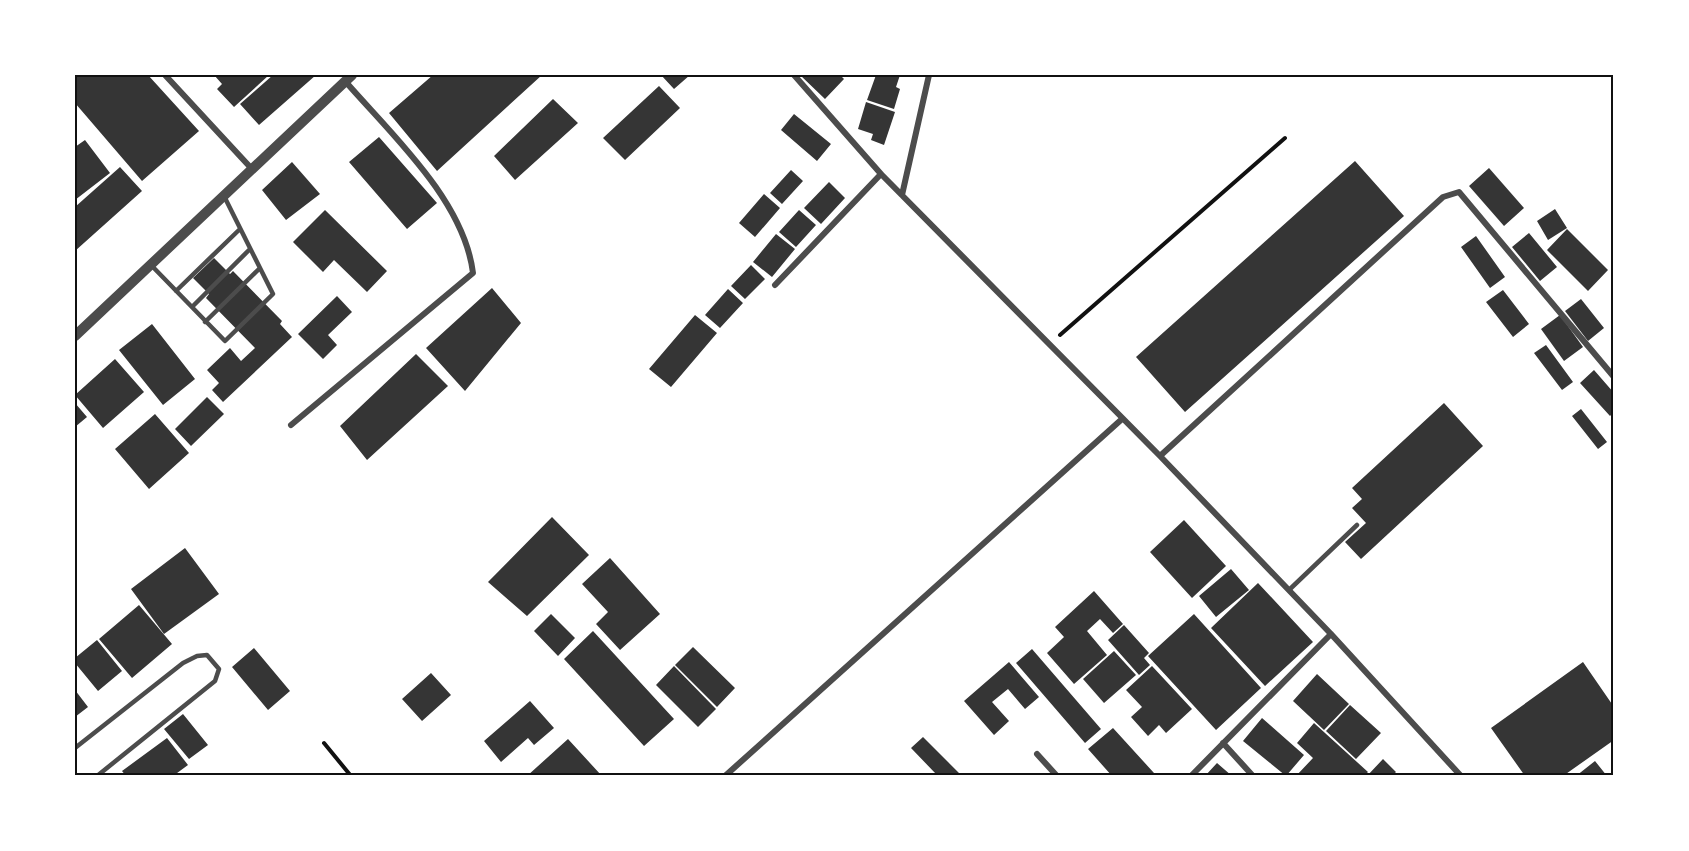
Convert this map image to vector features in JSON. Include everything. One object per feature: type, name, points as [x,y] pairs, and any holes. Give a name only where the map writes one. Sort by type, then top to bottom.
[{"type":"street","points":[[165,75],[250,168]]},
{"type":"street","points":[[794,75],[881,174],[1160,456],[1331,634],[1461,776]]},
{"type":"street","points":[[902,195],[929,75]]},
{"type":"street","points":[[75,336],[250,168],[349,78],[443,194],[459,230],[473,273],[291,425]]},
{"type":"street","points":[[775,285],[881,174]]},
{"type":"street","points":[[1160,456],[1443,197],[1452,192],[1459,192],[1614,377]]},
{"type":"street","points":[[725,776],[1122,419]]},
{"type":"street","points":[[1191,776],[1331,634]]},
{"type":"street","points":[[1223,743],[1252,776]]},
{"type":"street","points":[[1036,754],[1056,776]]},
{"type":"lane","points":[[150,264],[225,341],[273,294],[223,194]]},
{"type":"lane","points":[[176,291],[240,229]]},
{"type":"lane","points":[[192,307],[250,249]]},
{"type":"lane","points":[[206,322],[260,268]]},
{"type":"lane","points":[[1289,590],[1357,525]]},
{"type":"lane","points":[[75,748],[183,663],[197,656],[207,656],[214,662],[219,669],[215,681],[97,776]]},
{"type":"path","points":[[1050,344],[1285,138]]},
{"type":"path","points":[[324,743],[351,776]]},
{"type":"building","points":[[75,75],[148,75],[199,131],[142,181],[75,103]]},
{"type":"building","points":[[214,75],[269,75],[234,107],[217,89],[222,84]]},
{"type":"building","points":[[273,75],[316,75],[259,125],[240,104]]},
{"type":"building","points":[[433,75],[542,75],[437,171],[389,113]]},
{"type":"building","points":[[661,75],[690,75],[674,89]]},
{"type":"building","points":[[800,75],[840,75],[844,79],[825,99]]},
{"type":"building","points":[[876,75],[900,75],[896,87],[900,89],[894,109],[867,100]]},
{"type":"building","points":[[659,86],[680,108],[625,160],[603,138]]},
{"type":"building","points":[[553,99],[578,123],[515,180],[494,156]]},
{"type":"building","points":[[866,102],[895,112],[884,145],[871,140],[873,134],[858,129]]},
{"type":"building","points":[[794,114],[831,144],[817,161],[781,130]]},
{"type":"building","points":[[379,137],[437,203],[407,229],[349,162]]},
{"type":"building","points":[[85,140],[110,173],[75,200],[75,147]]},
{"type":"building","points":[[1355,161],[1404,216],[1185,412],[1136,357]]},
{"type":"building","points":[[292,162],[320,194],[286,220],[262,190]]},
{"type":"building","points":[[120,167],[142,191],[75,251],[75,207]]},
{"type":"building","points":[[1489,168],[1524,208],[1504,226],[1469,186]]},
{"type":"building","points":[[791,170],[803,181],[782,204],[770,193]]},
{"type":"building","points":[[829,182],[845,198],[821,224],[804,208]]},
{"type":"building","points":[[764,194],[780,208],[755,237],[739,223]]},
{"type":"building","points":[[1555,209],[1567,228],[1548,240],[1537,221]]},
{"type":"building","points":[[325,210],[387,271],[367,292],[334,260],[323,272],[293,242]]},
{"type":"building","points":[[799,210],[816,225],[796,247],[779,232]]},
{"type":"building","points":[[1567,229],[1608,270],[1588,291],[1547,250]]},
{"type":"building","points":[[1529,233],[1557,267],[1540,281],[1512,247]]},
{"type":"building","points":[[776,234],[795,249],[772,277],[753,262]]},
{"type":"building","points":[[1476,236],[1505,277],[1490,288],[1461,247]]},
{"type":"building","points":[[214,258],[230,274],[233,271],[282,321],[280,324],[292,337],[223,402],[212,390],[219,383],[207,370],[230,348],[241,361],[255,348],[206,298],[209,294],[193,278]]},
{"type":"building","points":[[751,265],[765,279],[745,299],[731,286]]},
{"type":"building","points":[[492,288],[521,323],[465,391],[426,348]]},
{"type":"building","points":[[728,289],[743,303],[720,328],[705,315]]},
{"type":"building","points":[[1503,290],[1529,324],[1513,337],[1486,302]]},
{"type":"building","points":[[337,296],[352,312],[328,335],[337,345],[323,359],[298,334]]},
{"type":"building","points":[[1581,299],[1604,328],[1588,341],[1565,311]]},
{"type":"building","points":[[695,315],[717,333],[671,387],[649,369]]},
{"type":"building","points":[[1560,315],[1583,347],[1564,361],[1541,329]]},
{"type":"building","points":[[152,324],[195,379],[163,405],[119,350]]},
{"type":"building","points":[[1546,345],[1573,382],[1562,390],[1534,353]]},
{"type":"building","points":[[416,354],[448,386],[367,460],[340,426]]},
{"type":"building","points":[[115,359],[144,392],[103,428],[75,395]]},
{"type":"building","points":[[1594,370],[1614,393],[1614,412],[1610,416],[1580,383]]},
{"type":"building","points":[[207,397],[224,414],[191,446],[175,429]]},
{"type":"building","points":[[75,403],[87,417],[75,427]]},
{"type":"building","points":[[1444,403],[1483,446],[1361,559],[1345,542],[1366,523],[1352,508],[1362,499],[1352,488]]},
{"type":"building","points":[[1581,409],[1607,442],[1598,449],[1572,416]]},
{"type":"building","points":[[155,414],[189,453],[149,489],[115,449]]},
{"type":"building","points":[[552,517],[589,555],[527,616],[488,582]]},
{"type":"building","points":[[1184,520],[1226,566],[1192,598],[1150,552]]},
{"type":"building","points":[[185,548],[219,594],[164,634],[131,589]]},
{"type":"building","points":[[610,558],[660,614],[620,650],[596,624],[608,612],[582,584]]},
{"type":"building","points":[[1231,569],[1249,590],[1216,617],[1199,596]]},
{"type":"building","points":[[1258,583],[1313,642],[1265,686],[1211,628]]},
{"type":"building","points":[[1094,591],[1123,624],[1113,633],[1100,619],[1087,631],[1107,655],[1074,684],[1047,653],[1064,637],[1055,627]]},
{"type":"building","points":[[139,605],[172,644],[132,678],[99,639]]},
{"type":"building","points":[[551,614],[575,638],[558,656],[534,631]]},
{"type":"building","points":[[1194,614],[1261,688],[1216,730],[1148,656]]},
{"type":"building","points":[[1124,625],[1149,653],[1144,658],[1150,665],[1139,675],[1108,640]]},
{"type":"building","points":[[593,631],[674,719],[644,746],[564,659]]},
{"type":"building","points":[[97,640],[122,671],[98,691],[75,663],[75,658]]},
{"type":"building","points":[[693,647],[735,688],[717,707],[675,665]]},
{"type":"building","points":[[254,648],[290,691],[268,710],[232,667]]},
{"type":"building","points":[[1032,649],[1101,729],[1085,743],[1016,663]]},
{"type":"building","points":[[1114,651],[1136,675],[1104,703],[1083,679]]},
{"type":"building","points":[[1009,662],[1039,697],[1025,709],[1008,689],[992,702],[1009,721],[994,735],[964,701]]},
{"type":"building","points":[[1583,662],[1614,707],[1614,740],[1563,776],[1525,776],[1491,728]]},
{"type":"building","points":[[674,666],[716,709],[698,727],[656,685]]},
{"type":"building","points":[[1152,666],[1192,709],[1166,733],[1159,725],[1148,736],[1131,717],[1142,707],[1126,690]]},
{"type":"building","points":[[431,673],[451,695],[422,721],[402,699]]},
{"type":"building","points":[[1317,674],[1349,704],[1324,730],[1293,701]]},
{"type":"building","points":[[75,690],[88,707],[75,717]]},
{"type":"building","points":[[530,701],[554,728],[534,745],[528,738],[501,762],[484,741]]},
{"type":"building","points":[[1350,705],[1381,733],[1356,759],[1326,731]]},
{"type":"building","points":[[183,714],[208,745],[189,759],[164,729]]},
{"type":"building","points":[[1262,718],[1304,755],[1286,776],[1243,741]]},
{"type":"building","points":[[1314,723],[1368,772],[1364,776],[1296,776],[1313,758],[1297,743]]},
{"type":"building","points":[[1113,728],[1154,773],[1151,776],[1112,776],[1088,749]]},
{"type":"building","points":[[923,737],[962,776],[938,776],[936,774],[911,748]]},
{"type":"building","points":[[167,738],[188,765],[173,776],[126,776],[122,771]]},
{"type":"building","points":[[568,739],[601,775],[527,776]]},
{"type":"building","points":[[1383,759],[1396,772],[1392,776],[1367,776]]},
{"type":"building","points":[[1595,761],[1607,776],[1576,776]]},
{"type":"building","points":[[1217,763],[1232,776],[1205,776]]}]
